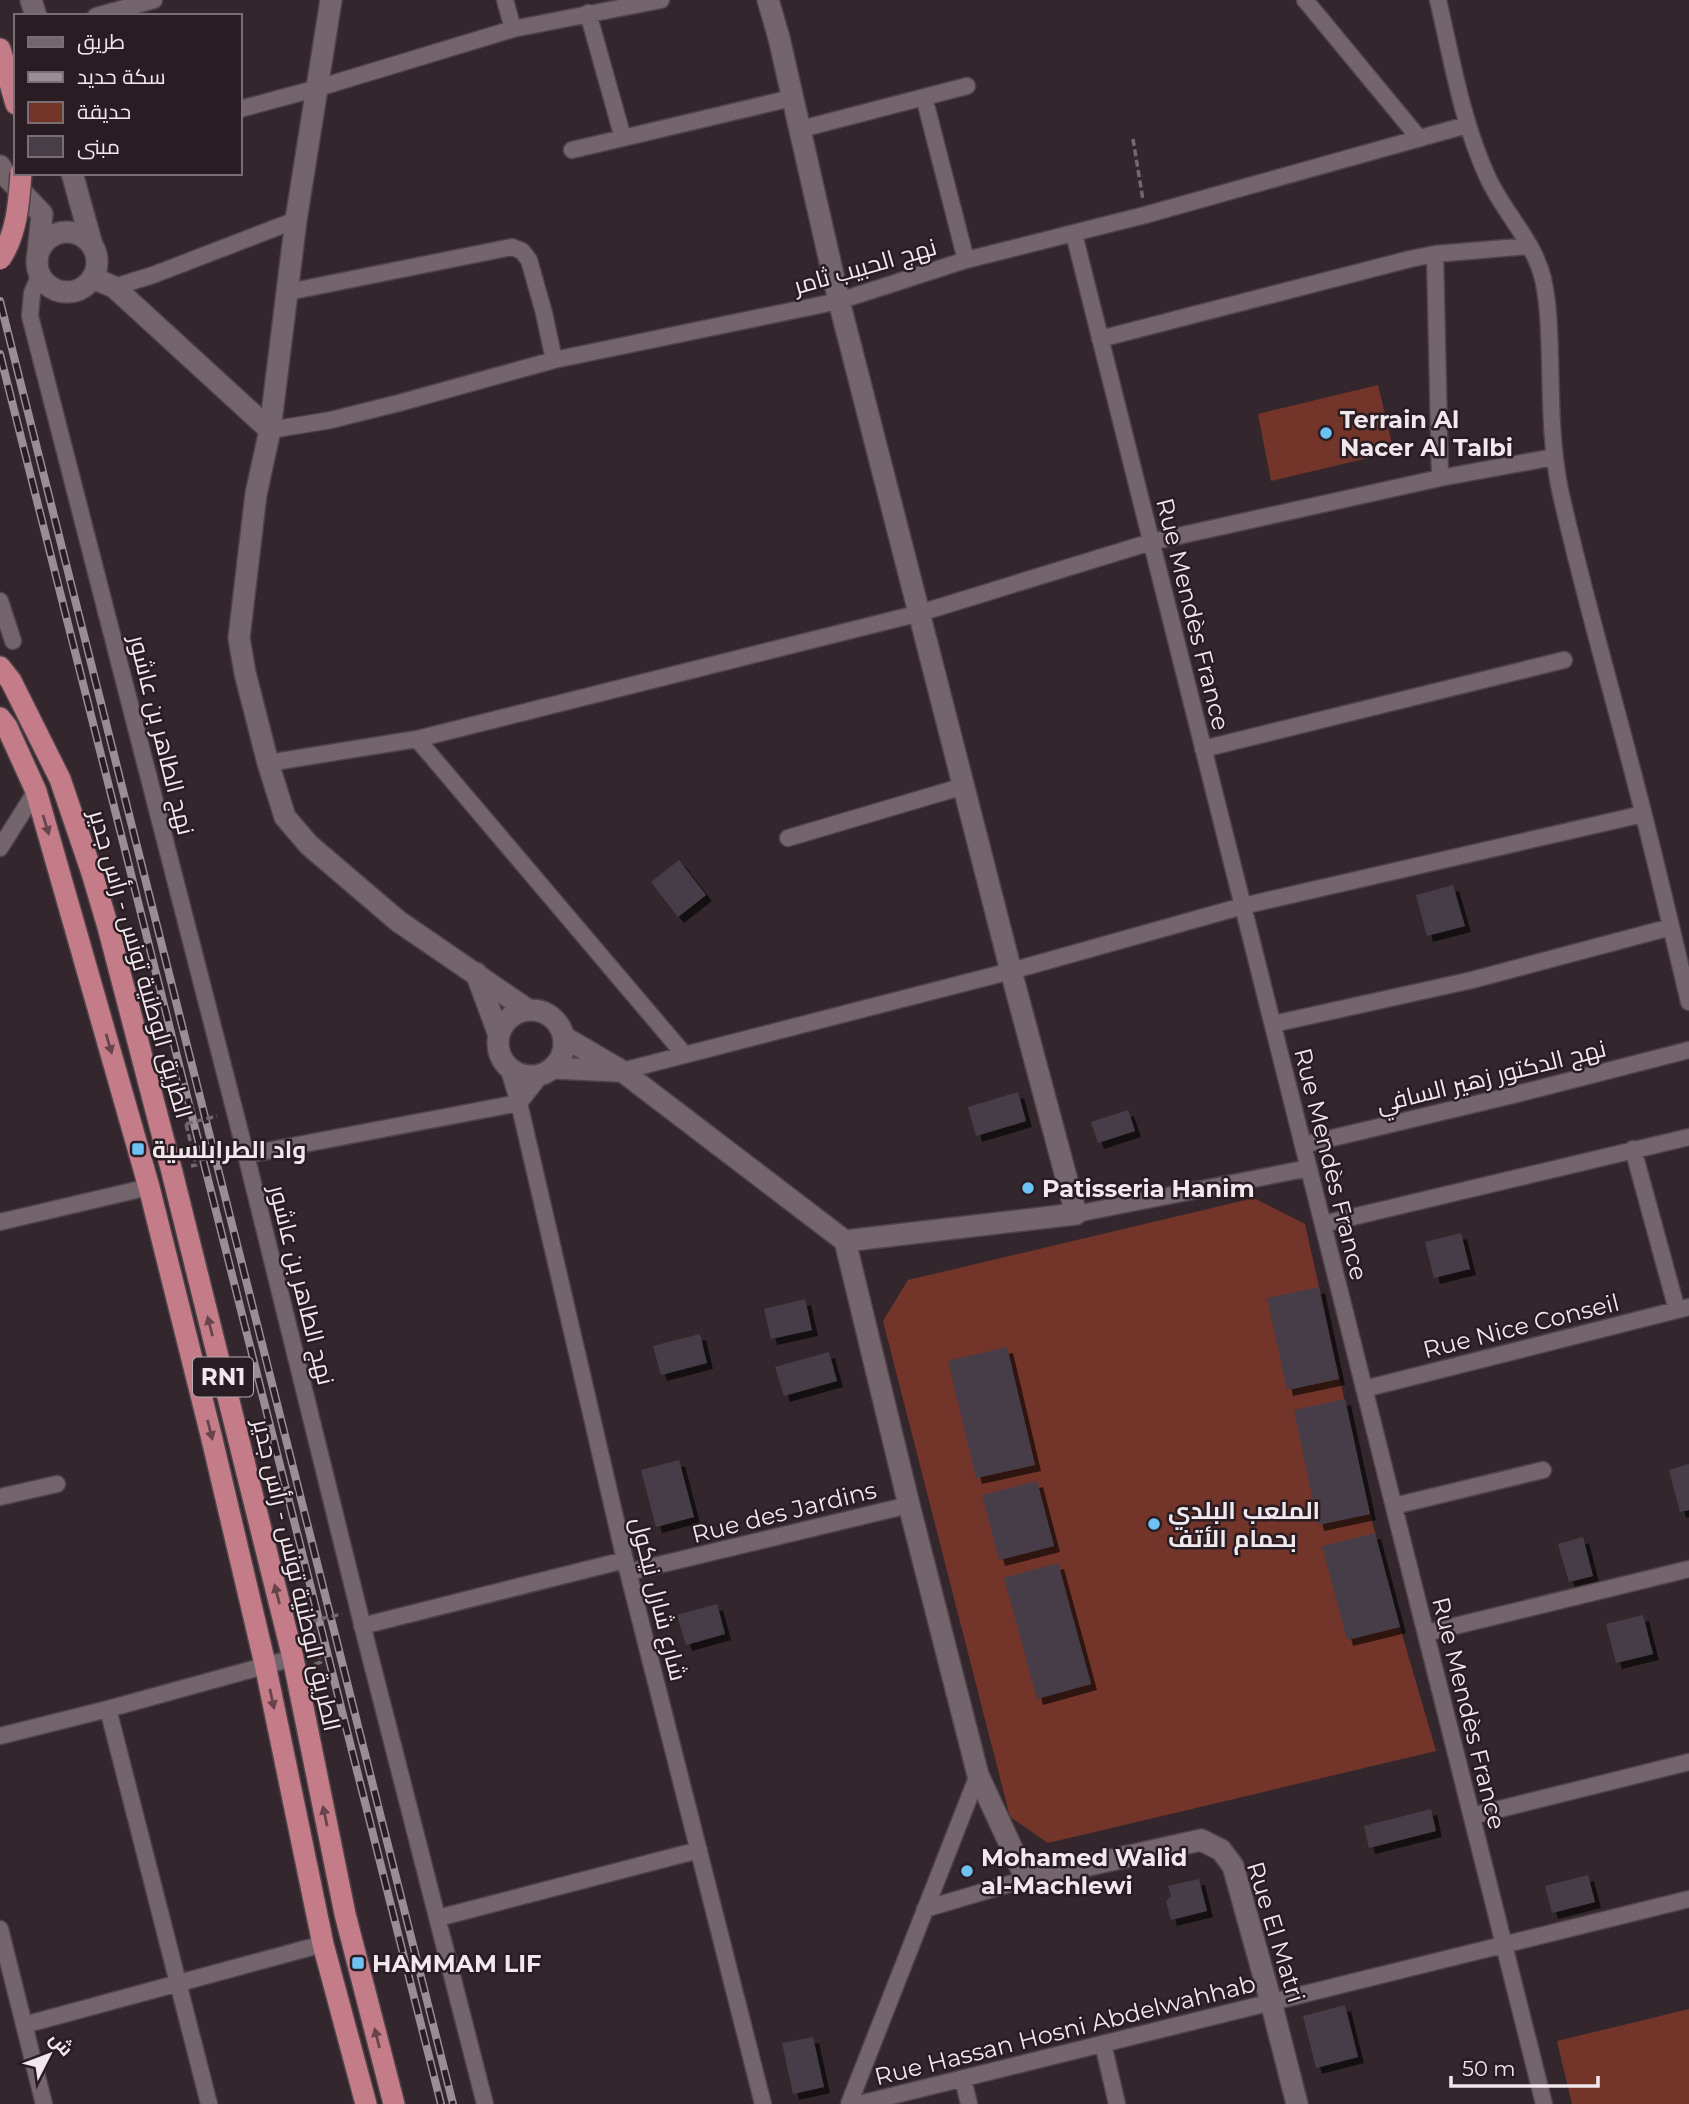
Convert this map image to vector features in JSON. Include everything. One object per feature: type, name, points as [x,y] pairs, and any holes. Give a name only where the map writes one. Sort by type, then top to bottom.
[{"type":"highway","points":[[0,49],[14,97]]},
{"type":"highway","points":[[0,259],[6,250],[16,217],[22,175]]},
{"type":"highway","name":"الطريق الوطنية تونس - رأس جدير","points":[[0,667],[11,681],[60,779],[92,873],[175,1186],[293,1658],[345,1914],[394,2104]]},
{"type":"highway","name":"RN1","points":[[0,718],[7,727],[36,791],[149,1187],[265,1664],[323,1944],[366,2104]]},
{"type":"street","points":[[103,14],[154,0]]},
{"type":"street","points":[[331,0],[296,220],[270,430],[256,494],[239,638],[245,673],[285,817],[309,845],[397,921],[528,1010]]},
{"type":"street","points":[[505,0],[513,29]]},
{"type":"street","points":[[242,108],[513,29],[661,0]]},
{"type":"street","points":[[768,0],[801,128],[839,300],[1076,1214]]},
{"type":"street","points":[[1305,0],[1419,138]]},
{"type":"street","points":[[1438,0],[1468,125],[1489,180],[1530,246],[1543,277],[1548,309],[1554,457],[1599,649],[1689,1002]]},
{"type":"street","points":[[588,13],[623,138]]},
{"type":"street","points":[[801,128],[967,86]]},
{"type":"street","points":[[924,97],[966,260]]},
{"type":"street","points":[[572,150],[792,98]]},
{"type":"street","name":"نهج الحبيب ثامر","points":[[270,430],[331,420],[554,360],[839,300],[966,260],[1145,215],[1468,125]]},
{"type":"street","points":[[0,166],[42,214],[38,269],[43,280],[52,288],[63,292],[74,292],[85,286],[93,278],[97,267],[97,256],[73,175]]},
{"type":"street","points":[[114,287],[153,275],[296,220]]},
{"type":"street","points":[[38,257],[42,246],[50,237],[61,233],[83,237],[92,245]]},
{"type":"street","name":"Rue Mendès France","points":[[1074,234],[1544,2104]]},
{"type":"street","points":[[1100,339],[1435,254],[1530,246]]},
{"type":"street","points":[[288,292],[512,247],[522,251],[529,260],[554,360]]},
{"type":"street","points":[[1435,254],[1440,478]]},
{"type":"street","points":[[93,278],[114,287],[270,430]]},
{"type":"street","name":"نهج الطاهر بن عاشور","points":[[43,280],[38,279],[32,293],[30,316],[246,1155],[362,1626],[485,2104]]},
{"type":"street","points":[[268,763],[416,739],[920,614],[1151,542],[1440,478],[1554,457]]},
{"type":"street","points":[[0,601],[13,641]]},
{"type":"street","points":[[1203,749],[1564,660]]},
{"type":"street","points":[[416,739],[684,1054]]},
{"type":"street","points":[[788,838],[964,786]]},
{"type":"street","points":[[0,848],[36,791]]},
{"type":"street","points":[[246,1155],[519,1103],[547,1072],[561,1058],[564,1037],[554,1019],[542,1012],[528,1010],[510,1018],[499,1035],[498,1049],[504,1062],[514,1072],[527,1076],[547,1072],[622,1071],[1011,971],[1243,906],[1643,814]]},
{"type":"street","points":[[1272,1024],[1472,980],[1671,927]]},
{"type":"street","points":[[476,973],[499,1035]]},
{"type":"street","points":[[564,1037],[622,1071],[845,1241],[978,1774],[1026,1879],[925,1909]]},
{"type":"street","name":"نهج الدكتور زهير السافي","points":[[1303,1144],[1689,1051]]},
{"type":"street","name":"شارع شارل نيكول","points":[[508,1067],[519,1103],[627,1566],[763,2104]]},
{"type":"street","points":[[1323,1224],[1689,1137]]},
{"type":"street","points":[[1633,1149],[1683,1309]]},
{"type":"street","points":[[845,1241],[1076,1214],[1309,1168]]},
{"type":"street","points":[[0,1222],[149,1187]]},
{"type":"street","name":"Rue Nice Conseil","points":[[1364,1389],[1683,1309]]},
{"type":"street","points":[[1394,1506],[1543,1470]]},
{"type":"street","points":[[0,1496],[57,1484]]},
{"type":"street","name":"Rue des Jardins","points":[[362,1626],[909,1505]]},
{"type":"street","points":[[1426,1633],[1689,1569]]},
{"type":"street","points":[[0,1736],[293,1658]]},
{"type":"street","points":[[108,1709],[209,2104]]},
{"type":"street","points":[[1472,1816],[1689,1762]]},
{"type":"street","points":[[849,2104],[978,1774]]},
{"type":"street","name":"Rue El Matri","points":[[1026,1879],[1201,1839],[1221,1850],[1233,1866],[1297,2104]]},
{"type":"street","points":[[438,1918],[699,1850]]},
{"type":"street","name":"Rue Hassan Hosni Abdelwahhab","points":[[859,2104],[1689,1899]]},
{"type":"street","points":[[0,1930],[44,2104]]},
{"type":"street","points":[[24,2025],[323,1944]]},
{"type":"street","points":[[1103,2044],[1117,2104]]},
{"type":"street","points":[[963,2079],[969,2104]]},
{"type":"path","points":[[1133,139],[1145,215]]},
{"type":"path","points":[[196,1165],[186,1124],[217,1116]]},
{"type":"path","points":[[321,1662],[311,1622],[342,1614]]},
{"type":"green space","name":"Terrain Al Nacer Al Talbi","points":[[1378,385],[1394,452],[1271,481],[1258,414]]},
{"type":"green space","name":"الملعب البلدي بحمام الأتف","points":[[1254,1198],[1305,1224],[1370,1514],[1436,1751],[1048,1843],[1010,1817],[883,1321],[908,1280]]},
{"type":"green space","points":[[1689,2009],[1689,2104],[1572,2104],[1557,2041]]},
{"type":"building","points":[[679,860],[706,895],[678,917],[651,882]]},
{"type":"building","points":[[1453,885],[1465,926],[1427,936],[1416,895]]},
{"type":"building","points":[[1018,1092],[1026,1121],[976,1136],[968,1107]]},
{"type":"building","points":[[1128,1110],[1135,1131],[1098,1143],[1091,1122]]},
{"type":"building","points":[[1461,1233],[1470,1269],[1434,1278],[1425,1242]]},
{"type":"building","points":[[1319,1287],[1339,1379],[1287,1390],[1267,1298]]},
{"type":"building","points":[[805,1299],[812,1330],[771,1339],[764,1309]]},
{"type":"building","points":[[700,1334],[707,1363],[661,1375],[653,1346]]},
{"type":"building","points":[[1007,1347],[1035,1465],[976,1478],[948,1361]]},
{"type":"building","points":[[829,1352],[837,1381],[784,1396],[775,1367]]},
{"type":"building","points":[[1345,1399],[1370,1514],[1318,1525],[1294,1410]]},
{"type":"building","points":[[679,1460],[694,1517],[656,1527],[641,1470]]},
{"type":"building","points":[[1689,1464],[1689,1510],[1680,1512],[1669,1470]]},
{"type":"building","points":[[1037,1481],[1054,1546],[999,1560],[982,1495]]},
{"type":"building","points":[[1375,1533],[1400,1627],[1347,1640],[1322,1546]]},
{"type":"building","points":[[1583,1537],[1593,1576],[1569,1582],[1558,1544]]},
{"type":"building","points":[[1058,1563],[1091,1684],[1037,1699],[1004,1578]]},
{"type":"building","points":[[717,1604],[725,1634],[686,1645],[677,1615]]},
{"type":"building","points":[[1643,1615],[1653,1654],[1616,1663],[1606,1624]]},
{"type":"building","points":[[1431,1809],[1436,1831],[1369,1848],[1364,1826]]},
{"type":"building","points":[[1588,1875],[1595,1902],[1552,1913],[1545,1886]]},
{"type":"building","points":[[1199,1879],[1207,1911],[1171,1920],[1166,1901],[1171,1896],[1168,1886]]},
{"type":"building","points":[[1345,2005],[1358,2057],[1316,2068],[1303,2016]]},
{"type":"building","points":[[813,2037],[824,2087],[793,2094],[782,2043]]},
{"type":"railway","points":[[0,301],[453,2104]]},
{"type":"railway","points":[[0,354],[441,2104]]},
{"type":"place","name":"Terrain Al Nacer Al Talbi","points":[[1326,433]]},
{"type":"place","name":"واد الطرابلسية","points":[[138,1149]]},
{"type":"place","name":"Patisseria Hanim","points":[[1028,1188]]},
{"type":"place","name":"الملعب البلدي بحمام الأتف","points":[[1154,1524]]},
{"type":"place","name":"Mohamed Walid al-Machlewi","points":[[967,1871]]},
{"type":"place","name":"HAMMAM LIF","points":[[358,1963]]}]
